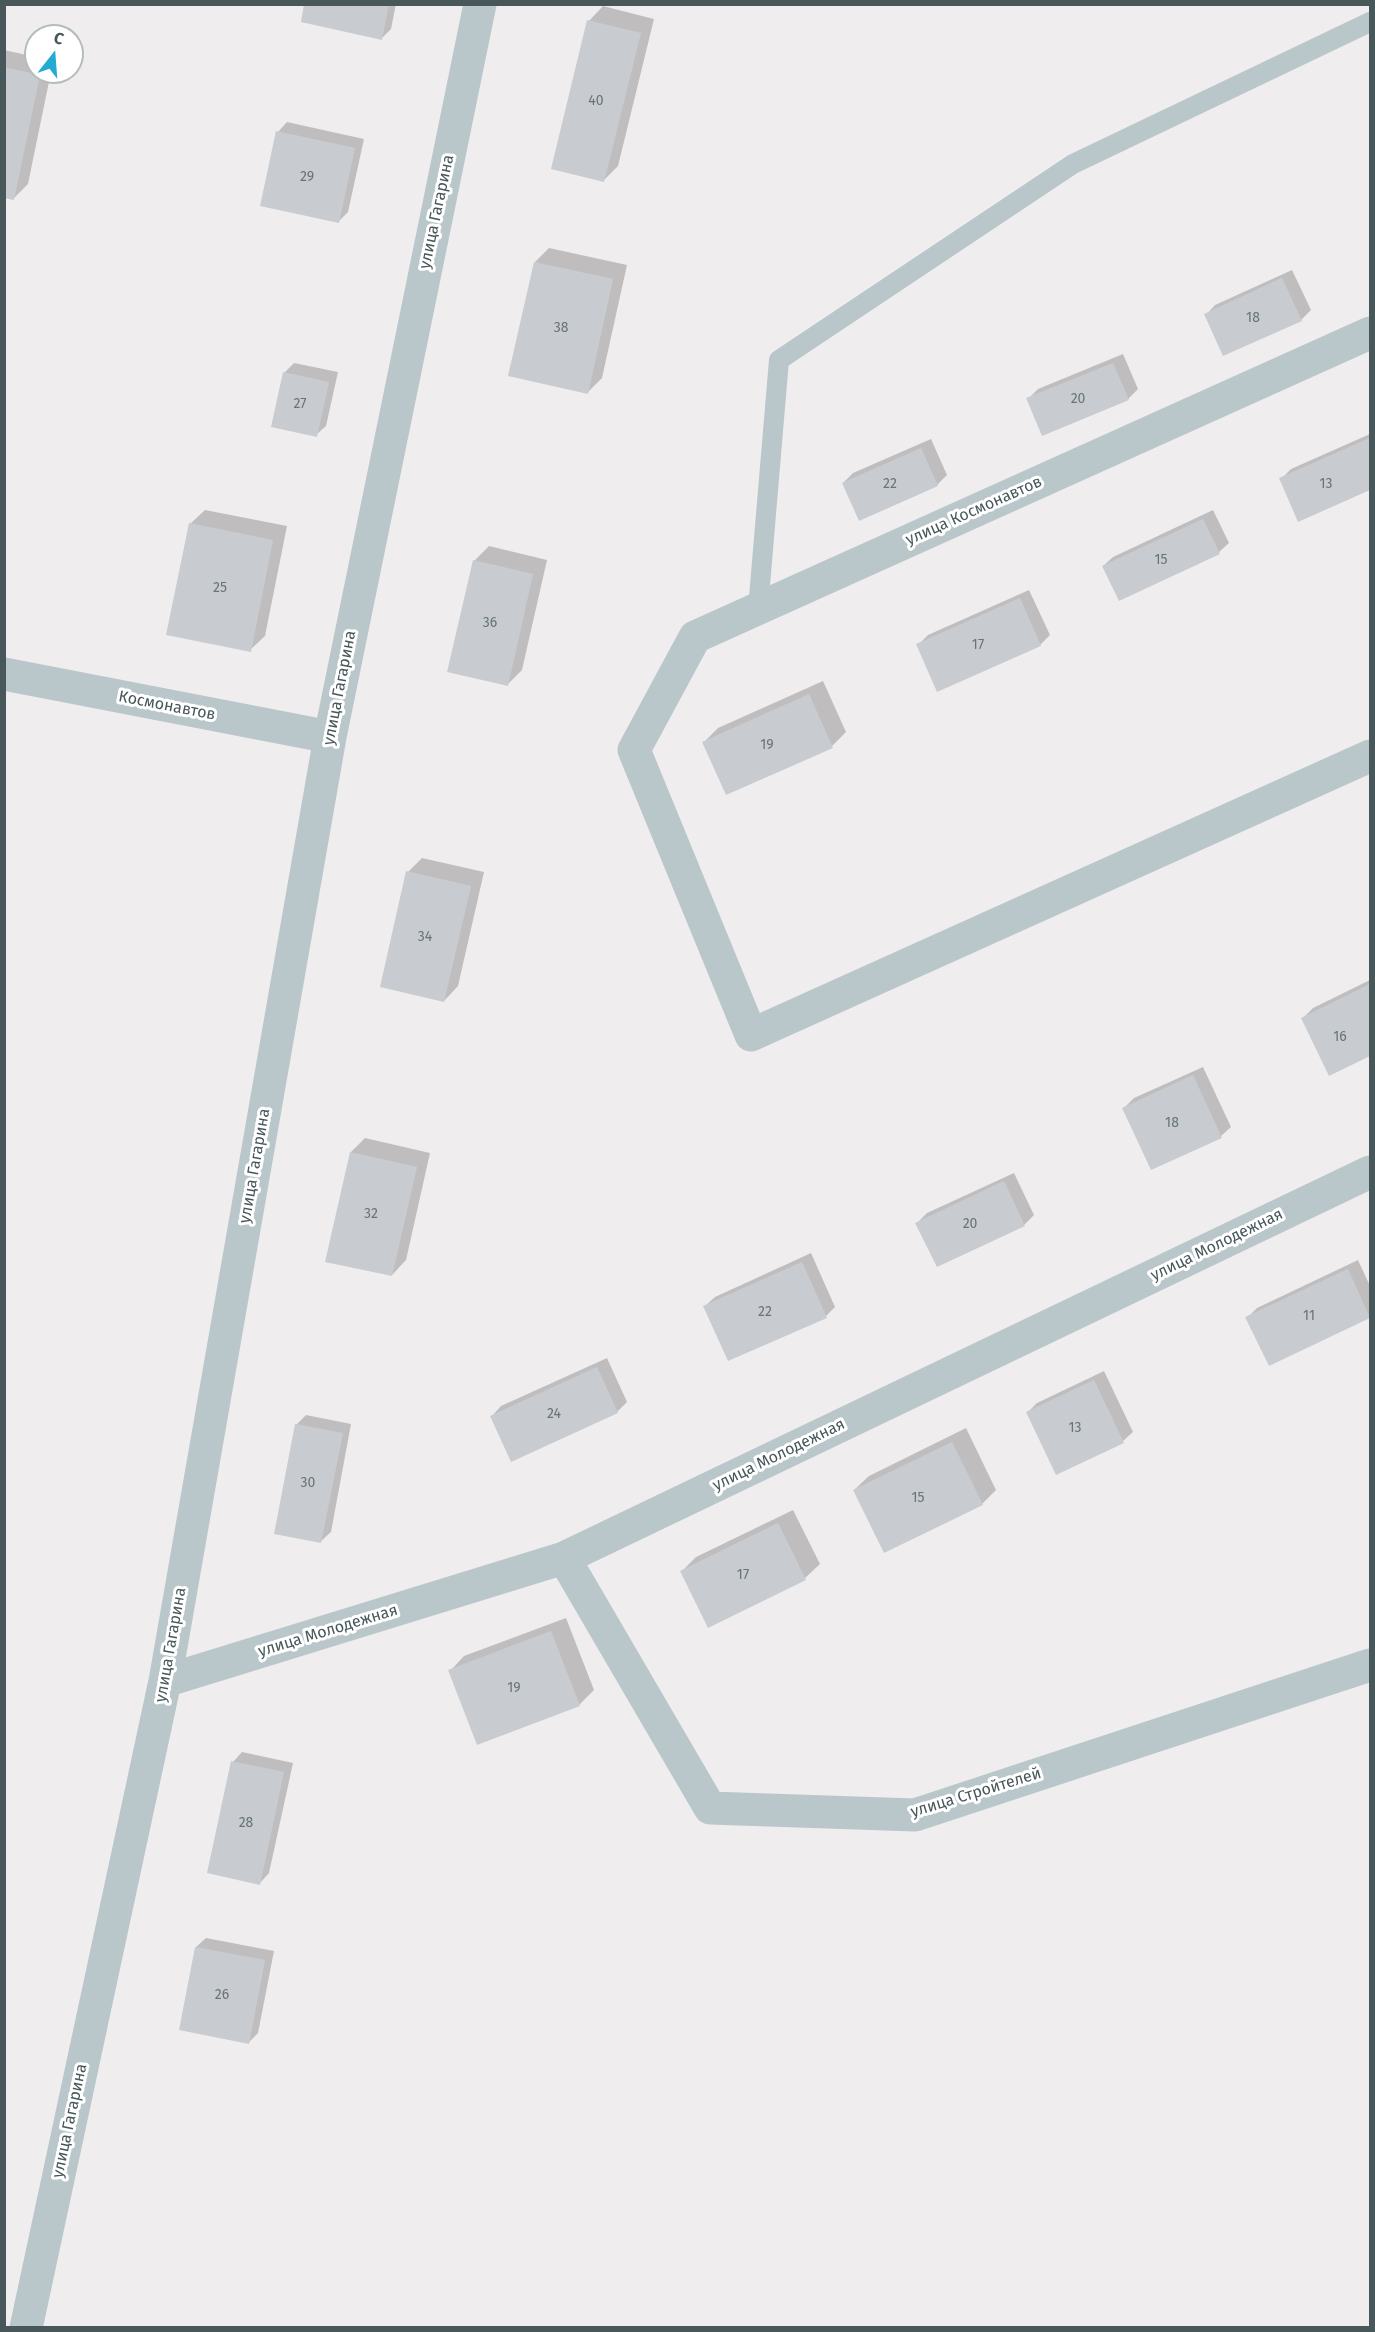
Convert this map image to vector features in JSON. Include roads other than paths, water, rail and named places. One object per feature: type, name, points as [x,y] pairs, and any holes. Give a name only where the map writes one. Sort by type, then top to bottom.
[{"type":"street","name":"улица Гагарина","points":[[26,2328],[165,1681],[330,737],[480,4]]},
{"type":"street","name":"улица Космонавтов","points":[[1371,333],[695,638],[634,750],[751,1035],[1371,756]]},
{"type":"street","name":"Космонавтов","points":[[4,674],[330,737]]},
{"type":"street","name":"улица Молодежная","points":[[165,1681],[564,1558],[1371,1172]]},
{"type":"street","name":"улица Стройтелей","points":[[564,1558],[710,1808],[915,1815],[1371,1665]]},
{"type":"lane","points":[[758,609],[779,360],[1073,164],[1371,21]]}]
